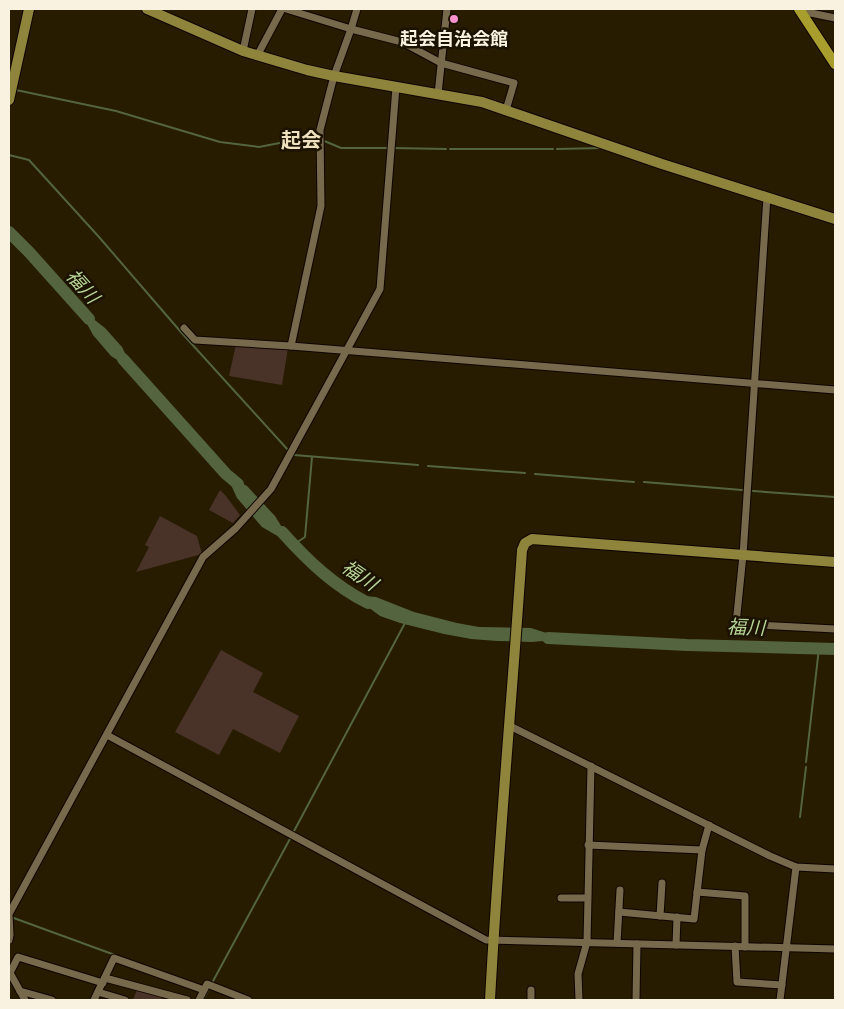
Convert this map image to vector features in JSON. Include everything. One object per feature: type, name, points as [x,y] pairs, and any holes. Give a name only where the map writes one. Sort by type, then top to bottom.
[{"type":"main road","points":[[800,10],[835,64]]},
{"type":"street","points":[[9,100],[29,9]]},
{"type":"street","points":[[147,9],[257,56],[334,76],[482,102],[662,164],[835,219]]},
{"type":"street","points":[[243,51],[252,9]]},
{"type":"street","points":[[257,56],[282,9]]},
{"type":"street","points":[[286,9],[402,42],[441,63],[514,83],[506,110]]},
{"type":"street","points":[[291,346],[322,206],[320,130],[334,76],[357,9]]},
{"type":"street","points":[[438,94],[447,9]]},
{"type":"street","points":[[800,10],[835,18]]},
{"type":"street","points":[[9,940],[9,914],[204,558],[236,528],[271,489],[380,289],[396,87]]},
{"type":"street","points":[[767,198],[743,555],[736,624],[835,629]]},
{"type":"street","points":[[184,328],[195,340],[835,390]]},
{"type":"street","points":[[490,1000],[522,550],[525,543],[532,539],[835,562]]},
{"type":"street","points":[[510,726],[770,856],[796,867],[835,869]]},
{"type":"street","points":[[107,736],[486,940],[835,949]]},
{"type":"street","points":[[579,1000],[578,974],[587,942],[590,766]]},
{"type":"street","points":[[618,912],[694,919],[702,850],[708,825]]},
{"type":"street","points":[[588,845],[702,850]]},
{"type":"street","points":[[780,1000],[796,867]]},
{"type":"street","points":[[660,916],[662,883]]},
{"type":"street","points":[[616,943],[620,890]]},
{"type":"street","points":[[697,892],[745,896],[745,947]]},
{"type":"street","points":[[560,898],[588,898]]},
{"type":"street","points":[[676,917],[676,945]]},
{"type":"street","points":[[636,1000],[637,944]]},
{"type":"street","points":[[735,946],[737,982],[782,985]]},
{"type":"street","points":[[26,1000],[10,972],[18,957],[187,1000]]},
{"type":"street","points":[[94,1000],[114,958],[204,990]]},
{"type":"street","points":[[199,1000],[207,984],[248,1000]]},
{"type":"street","points":[[531,1000],[532,990]]},
{"type":"street","points":[[20,991],[52,1000]]},
{"type":"street","points":[[98,992],[125,1000]]},
{"type":"shaded area","points":[[78,307],[105,328],[122,347],[134,371],[111,356],[93,335]]},
{"type":"shaded area","points":[[236,344],[288,348],[282,385],[229,376]]},
{"type":"shaded area","points":[[226,474],[247,486],[275,516],[293,545],[262,527],[237,498]]},
{"type":"shaded area","points":[[220,490],[240,515],[233,523],[209,510]]},
{"type":"shaded area","points":[[160,516],[197,536],[202,554],[136,572],[149,547],[145,545]]},
{"type":"shaded area","points":[[352,595],[376,597],[414,612],[457,623],[479,627],[531,628],[565,639],[532,642],[497,641],[444,634],[380,616]]},
{"type":"shaded area","points":[[221,650],[263,673],[253,692],[299,716],[280,753],[233,729],[219,755],[175,732]]},
{"type":"shaded area","points":[[138,987],[164,994],[161,1000],[133,1000]]},
{"type":"waterway","points":[[16,90],[116,111],[220,142],[259,147],[318,138]]},
{"type":"waterway","points":[[322,140],[341,148],[388,148]]},
{"type":"waterway","points":[[393,148],[446,149]]},
{"type":"waterway","points":[[557,149],[602,148]]},
{"type":"waterway","points":[[450,149],[553,149]]},
{"type":"waterway","points":[[9,155],[29,160],[288,450]]},
{"type":"waterway","name":"福川","points":[[9,232],[89,319]]},
{"type":"waterway","name":"福川","points":[[123,359],[226,474],[238,484]]},
{"type":"waterway","points":[[294,455],[418,465]]},
{"type":"waterway","points":[[293,545],[305,537],[312,457]]},
{"type":"waterway","points":[[428,466],[525,473]]},
{"type":"waterway","points":[[535,474],[634,482]]},
{"type":"waterway","points":[[644,482],[742,490]]},
{"type":"waterway","points":[[753,491],[835,497]]},
{"type":"waterway","name":"福川","points":[[282,532],[322,572],[344,589],[368,603]]},
{"type":"waterway","points":[[293,833],[405,623]]},
{"type":"waterway","name":"福川","points":[[548,638],[687,645],[835,649]]},
{"type":"waterway","points":[[806,762],[819,648]]},
{"type":"waterway","points":[[800,817],[806,767]]},
{"type":"waterway","points":[[212,983],[291,837]]},
{"type":"waterway","points":[[11,917],[115,955]]},
{"type":"waterway","points":[[203,1000],[210,987]]},
{"type":"place","name":"起会自治会館","points":[[454,19]]},
{"type":"district","name":"起会","points":[[301,139]]}]
